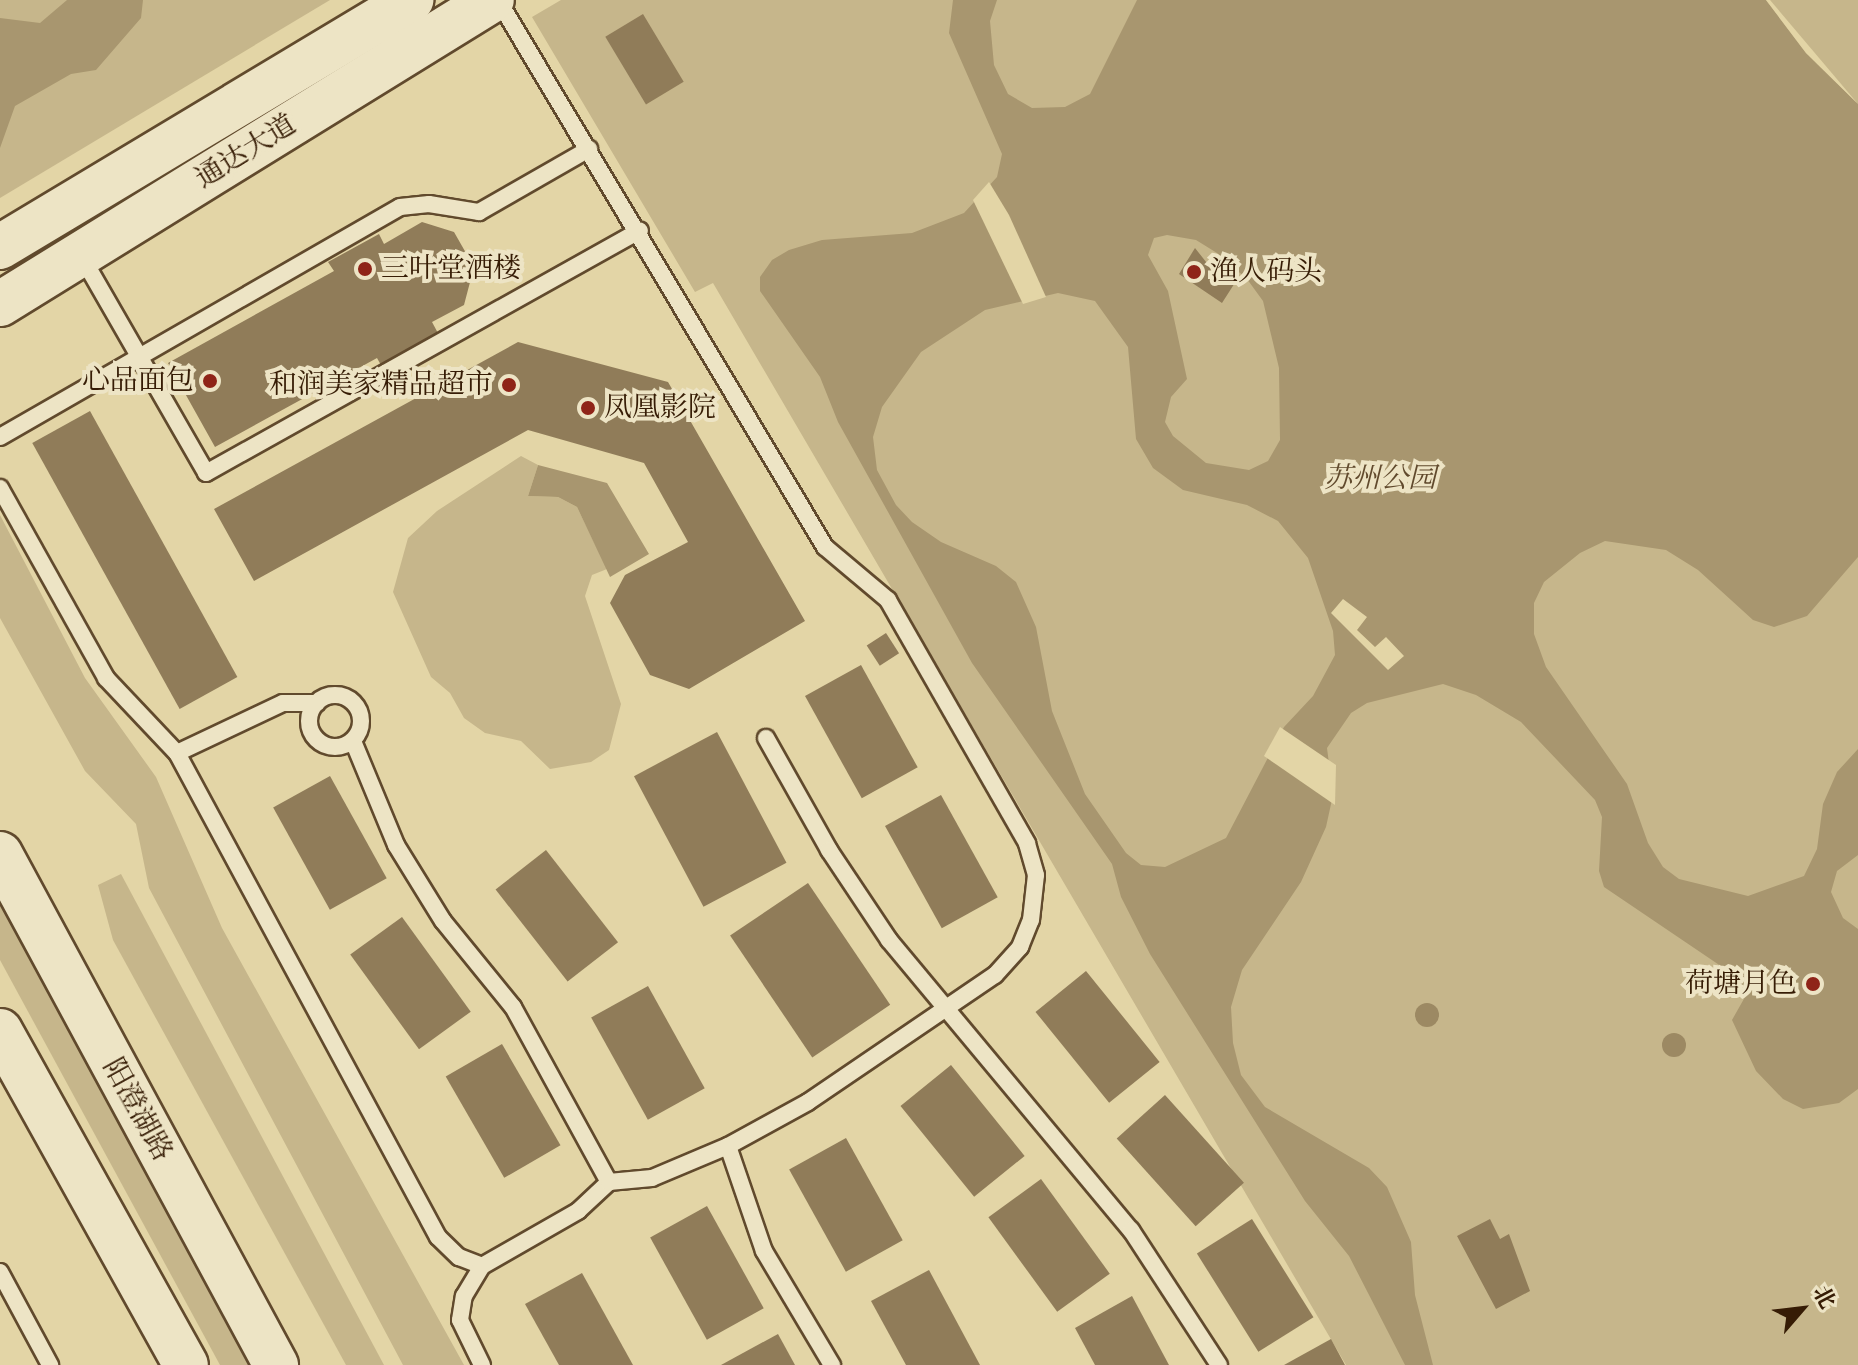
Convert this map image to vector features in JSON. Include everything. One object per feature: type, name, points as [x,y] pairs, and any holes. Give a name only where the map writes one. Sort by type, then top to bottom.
[{"type":"main road","name":"通达大道","points":[[0,247],[411,0]]},
{"type":"main road","name":"通达大道","points":[[0,304],[495,0]]},
{"type":"main road","name":"阳澄湖路","points":[[0,854],[276,1365]]},
{"type":"main road","points":[[0,1031],[186,1365]]},
{"type":"lane","points":[[482,1365],[460,1320],[464,1296],[482,1266],[578,1211],[609,1182],[652,1178],[728,1146],[808,1102],[947,1010],[995,975],[1020,947],[1031,920],[1036,875],[1027,843],[888,600],[825,547],[640,230],[495,0]]},
{"type":"lane","points":[[0,437],[400,207],[429,204],[479,212],[589,149]]},
{"type":"lane","points":[[81,254],[206,473],[640,230]]},
{"type":"lane","points":[[0,488],[106,678],[177,753],[416,1206],[459,1257],[482,1266]]},
{"type":"lane","points":[[177,753],[283,703],[317,703],[331,695],[354,703],[361,719],[353,741],[396,845],[443,921],[513,1007],[609,1182]]},
{"type":"lane","points":[[317,703],[309,728],[319,742],[337,748],[353,741]]},
{"type":"lane","points":[[766,738],[880,927],[1131,1230],[1219,1365]]},
{"type":"lane","points":[[728,1146],[764,1251],[832,1365]]},
{"type":"lane","points":[[0,1272],[50,1365]]},
{"type":"green space","points":[[0,0],[330,0],[0,198]]},
{"type":"green space","name":"苏州公园","points":[[561,0],[1858,0],[1858,1365],[1346,1365],[713,283],[695,292],[532,17]]},
{"type":"green space","points":[[521,456],[538,465],[528,496],[558,497],[577,507],[607,569],[592,575],[585,596],[621,704],[609,750],[591,762],[550,769],[521,741],[485,733],[464,718],[450,693],[431,677],[393,592],[408,538],[437,511]]},
{"type":"green space","points":[[0,515],[85,678],[156,777],[222,928],[464,1365],[403,1365],[149,888],[136,824],[85,771],[0,618]]},
{"type":"green space","points":[[121,874],[384,1365],[346,1365],[113,940],[98,885]]},
{"type":"green space","points":[[0,887],[259,1365],[220,1365],[0,960]]},
{"type":"shaded area","points":[[67,0],[143,0],[141,18],[96,70],[71,74],[15,106],[0,148],[0,18],[40,23]]},
{"type":"shaded area","points":[[953,0],[997,0],[990,21],[994,65],[1008,94],[1032,108],[1065,107],[1090,94],[1137,0],[1766,0],[1806,53],[1858,104],[1858,557],[1807,616],[1774,627],[1753,620],[1698,570],[1666,550],[1605,541],[1580,553],[1544,582],[1534,603],[1534,634],[1546,667],[1627,784],[1648,843],[1663,867],[1679,879],[1748,896],[1804,876],[1817,849],[1823,804],[1837,772],[1858,749],[1858,855],[1837,871],[1831,892],[1843,918],[1858,929],[1858,1089],[1839,1103],[1803,1109],[1783,1099],[1756,1071],[1732,1020],[1745,997],[1737,977],[1604,887],[1599,871],[1602,817],[1595,800],[1521,722],[1476,695],[1443,684],[1367,703],[1351,713],[1327,748],[1333,795],[1326,827],[1301,882],[1242,970],[1231,1007],[1233,1043],[1241,1075],[1265,1107],[1369,1168],[1387,1187],[1411,1242],[1415,1295],[1433,1365],[1405,1365],[1349,1256],[1305,1201],[1150,954],[1121,897],[1112,864],[972,663],[838,422],[820,377],[760,291],[760,277],[772,260],[789,250],[822,240],[912,233],[964,213],[997,177],[1002,154],[949,33]],"holes":[[[1167,235],[1196,240],[1217,253],[1247,279],[1263,301],[1279,368],[1280,440],[1268,461],[1249,470],[1206,463],[1173,436],[1165,422],[1171,397],[1187,379],[1168,291],[1148,255],[1154,238]],[[1058,293],[1095,301],[1128,347],[1136,439],[1153,468],[1183,490],[1247,505],[1278,521],[1308,558],[1333,631],[1335,655],[1313,696],[1284,727],[1226,838],[1165,867],[1141,865],[1126,853],[1085,794],[1052,711],[1036,627],[1016,582],[996,566],[941,542],[912,522],[896,505],[877,470],[873,437],[882,407],[921,352],[985,310]]]},
{"type":"shaded area","points":[[538,465],[607,483],[649,554],[610,577],[577,507],[558,497],[528,496]]},
{"type":"pier","points":[[1766,0],[1770,0],[1858,104],[1806,53]]},
{"type":"pier","points":[[989,182],[1009,215],[1046,297],[1023,304],[973,200]]},
{"type":"pier","points":[[1343,599],[1367,617],[1357,630],[1375,647],[1386,637],[1404,656],[1388,670],[1331,613]]},
{"type":"pier","points":[[1280,727],[1336,765],[1335,805],[1264,756]]},
{"type":"building","points":[[643,14],[684,82],[646,104],[605,37]]},
{"type":"building","points":[[422,222],[454,232],[474,267],[464,305],[432,322],[439,335],[382,367],[377,358],[215,447],[168,363],[334,271],[328,262],[379,234],[384,244]]},
{"type":"building","points":[[1195,248],[1214,272],[1226,268],[1238,278],[1222,303],[1179,274]]},
{"type":"building","points":[[518,342],[668,382],[805,621],[689,689],[650,675],[610,603],[625,575],[688,542],[644,463],[528,430],[254,581],[214,509]]},
{"type":"building","points":[[90,411],[237,677],[180,709],[32,443]]},
{"type":"building","points":[[886,633],[899,653],[880,666],[867,646]]},
{"type":"building","points":[[861,665],[918,767],[862,798],[805,696]]},
{"type":"building","points":[[717,732],[786,863],[703,907],[634,776]]},
{"type":"building","points":[[330,776],[387,878],[330,910],[273,808]]},
{"type":"building","points":[[941,795],[998,897],[942,928],[885,826]]},
{"type":"building","points":[[546,850],[618,942],[568,982],[496,889]]},
{"type":"building","points":[[808,883],[890,1005],[812,1057],[730,936]]},
{"type":"building","points":[[402,917],[471,1012],[419,1049],[350,955]]},
{"type":"building","points":[[1086,971],[1160,1062],[1109,1103],[1035,1012]]},
{"type":"building","points":[[648,986],[705,1088],[648,1120],[591,1018]]},
{"type":"building","points":[[502,1044],[560,1145],[504,1178],[446,1076]]},
{"type":"building","points":[[951,1065],[1025,1156],[974,1197],[900,1106]]},
{"type":"building","points":[[1165,1095],[1244,1183],[1196,1226],[1117,1138]]},
{"type":"building","points":[[846,1138],[903,1240],[846,1272],[789,1170]]},
{"type":"building","points":[[1041,1179],[1110,1274],[1057,1312],[988,1217]]},
{"type":"building","points":[[707,1206],[764,1308],[707,1340],[650,1238]]},
{"type":"building","points":[[1252,1219],[1313,1317],[1258,1352],[1197,1253]]},
{"type":"building","points":[[1490,1219],[1500,1239],[1509,1234],[1530,1291],[1496,1309],[1457,1236]]},
{"type":"building","points":[[929,1270],[980,1365],[906,1365],[871,1301]]},
{"type":"building","points":[[582,1273],[633,1365],[559,1365],[525,1304]]},
{"type":"building","points":[[1132,1296],[1169,1365],[1095,1365],[1075,1328]]},
{"type":"building","points":[[778,1334],[795,1365],[721,1365]]},
{"type":"building","points":[[1331,1339],[1345,1365],[1284,1365]]},
{"type":"place","name":"三叶堂酒楼","points":[[365,269]]},
{"type":"place","name":"渔人码头","points":[[1194,272]]},
{"type":"place","name":"心品面包","points":[[210,381]]},
{"type":"place","name":"和润美家精品超市","points":[[509,385]]},
{"type":"place","name":"凤凰影院","points":[[588,408]]},
{"type":"place","name":"荷塘月色","points":[[1813,984]]}]
